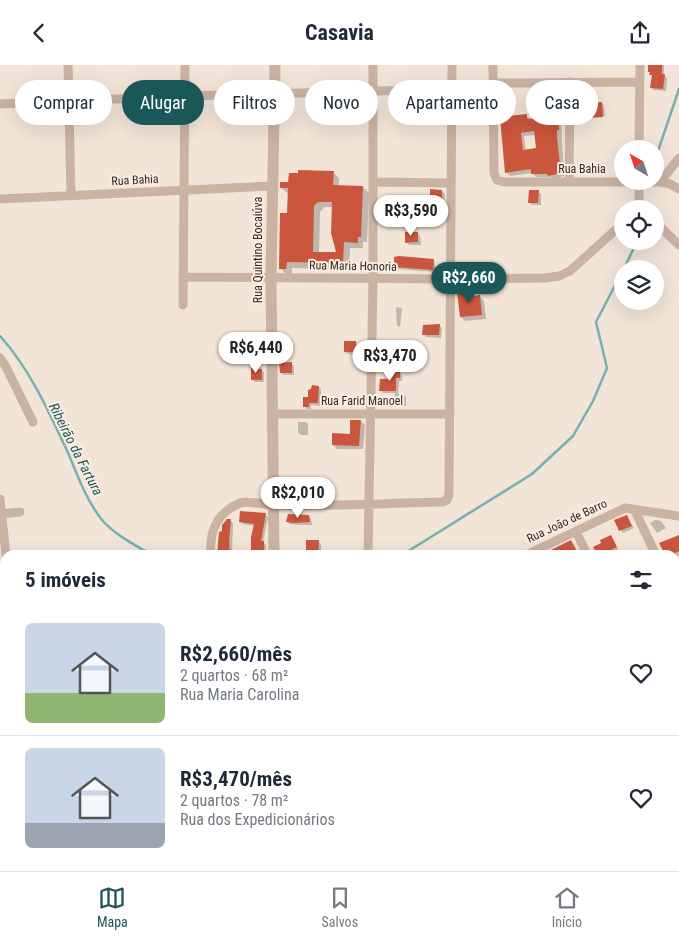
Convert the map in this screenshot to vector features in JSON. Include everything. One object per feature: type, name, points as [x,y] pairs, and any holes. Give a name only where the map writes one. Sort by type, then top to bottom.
[{"type":"street","points":[[68,65],[68,80]]},
{"type":"street","points":[[185,65],[185,80]]},
{"type":"street","name":"Rua Quintino Bocaiúva","points":[[274,80],[275,65]]},
{"type":"street","points":[[373,65],[373,80]]},
{"type":"street","points":[[452,65],[452,80]]},
{"type":"street","points":[[494,65],[494,80]]},
{"type":"street","points":[[639,140],[640,65]]},
{"type":"street","points":[[598,82],[640,82]]},
{"type":"street","points":[[0,104],[15,104]]},
{"type":"street","points":[[69,125],[71,195]]},
{"type":"street","points":[[183,305],[184,125]]},
{"type":"street","name":"Rua Quintino Bocaiúva","points":[[273,125],[271,277],[274,414],[274,550]]},
{"type":"street","points":[[368,550],[373,279],[373,125]]},
{"type":"street","points":[[210,550],[211,538],[215,525],[224,512],[242,502],[273,505],[442,503],[447,500],[449,494],[450,413],[452,125]]},
{"type":"street","name":"Rua Bahia","points":[[494,125],[494,173],[497,180],[504,182],[614,182]]},
{"type":"street","points":[[570,125],[570,182]]},
{"type":"street","points":[[664,177],[679,158]]},
{"type":"street","points":[[374,182],[451,183]]},
{"type":"street","points":[[664,183],[679,189]]},
{"type":"street","name":"Rua Bahia","points":[[0,199],[272,186]]},
{"type":"street","points":[[664,229],[679,245]]},
{"type":"street","name":"Rua Maria Honoria","points":[[184,277],[525,279],[559,276],[570,271],[614,231]]},
{"type":"street","points":[[0,359],[32,421]]},
{"type":"street","name":"Rua Farid Manoel","points":[[274,414],[450,413]]},
{"type":"street","points":[[0,499],[5,550]]},
{"type":"street","name":"Rua João de Barro","points":[[536,550],[625,508],[679,516]]},
{"type":"street","points":[[634,509],[654,550]]},
{"type":"street","points":[[1,513],[20,512]]},
{"type":"street","points":[[576,531],[585,550]]},
{"type":"building","points":[[648,65],[662,65],[662,74],[665,74],[663,89],[650,88],[652,75],[649,75]]},
{"type":"building","points":[[598,102],[602,102],[603,117],[598,117]]},
{"type":"building","points":[[526,114],[526,125],[559,125],[557,138],[561,173],[548,176],[547,174],[531,174],[531,169],[505,173],[501,125],[516,125],[516,115]],"holes":[[[534,131],[536,148],[523,150],[521,133]]]},
{"type":"building","points":[[298,170],[334,171],[333,185],[363,186],[361,237],[358,237],[358,243],[344,242],[343,263],[287,262],[286,269],[279,269],[280,213],[287,213],[288,188],[280,188],[280,182],[288,182],[289,173],[298,173]],"holes":[[[318,202],[332,202],[331,233],[336,252],[313,252],[314,206]]]},
{"type":"building","points":[[430,189],[442,190],[442,203],[430,202]]},
{"type":"building","points":[[529,190],[539,190],[538,203],[528,203]]},
{"type":"building","points":[[405,232],[418,232],[418,242],[405,243]]},
{"type":"building","points":[[394,257],[434,259],[433,270],[394,267]]},
{"type":"building","points":[[471,291],[471,296],[480,295],[482,315],[460,317],[457,292]]},
{"type":"building","points":[[440,324],[439,335],[422,335],[423,325]]},
{"type":"building","points":[[344,341],[356,341],[356,352],[344,352]]},
{"type":"building","points":[[292,362],[292,373],[280,373],[279,363]]},
{"type":"building","points":[[251,368],[262,369],[262,380],[251,380]]},
{"type":"building","points":[[390,371],[400,371],[400,378],[396,378],[396,391],[379,391],[380,379],[390,379]]},
{"type":"building","points":[[312,385],[319,386],[318,403],[309,403],[309,407],[303,407],[303,397],[308,397],[308,390],[311,389]]},
{"type":"building","points":[[350,420],[361,420],[359,446],[332,445],[332,433],[350,434]]},
{"type":"building","points":[[240,511],[266,513],[261,541],[264,541],[264,550],[251,550],[254,524],[239,522]]},
{"type":"building","points":[[288,514],[309,515],[310,522],[286,522]]},
{"type":"building","points":[[627,515],[632,526],[619,531],[614,520]]},
{"type":"building","points":[[227,519],[231,519],[230,550],[217,550],[219,532],[222,531],[222,525]]},
{"type":"building","points":[[611,535],[617,547],[611,550],[594,550],[593,547],[601,543],[600,540]]},
{"type":"building","points":[[679,535],[679,550],[662,550],[659,543]]},
{"type":"building","points":[[306,540],[319,540],[318,550],[306,550]]},
{"type":"building","points":[[571,540],[576,550],[551,550]]},
{"type":"waterway","points":[[662,140],[679,89]]},
{"type":"waterway","points":[[628,260],[633,250]]},
{"type":"waterway","points":[[410,550],[532,474],[573,436],[593,401],[607,368],[596,322],[614,287]]},
{"type":"waterway","name":"Ribeirão da Fartura","points":[[0,336],[21,363],[39,393],[62,439],[83,489],[97,513],[113,530],[144,550]]}]
